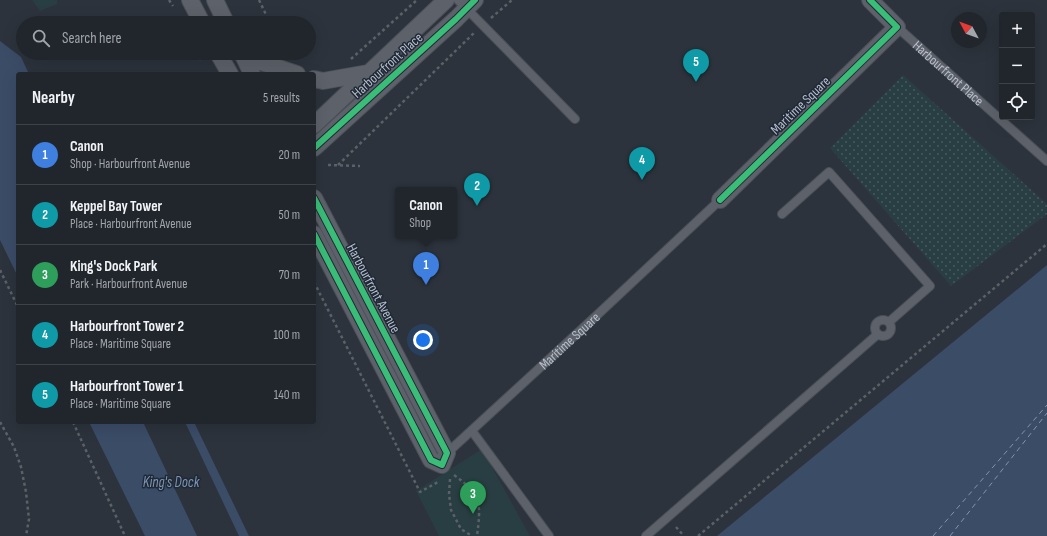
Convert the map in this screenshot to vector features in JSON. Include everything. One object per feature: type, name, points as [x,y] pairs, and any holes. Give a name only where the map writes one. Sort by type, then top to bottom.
[{"type":"street","points":[[190,0],[198,16]]},
{"type":"street","points":[[215,0],[223,16]]},
{"type":"street","name":"Harbourfront Place","points":[[316,123],[446,0]]},
{"type":"street","name":"Harbourfront Place","points":[[870,0],[897,27]]},
{"type":"street","name":"Harbourfront Place","points":[[316,146],[456,19],[466,3]]},
{"type":"street","name":"Maritime Square","points":[[720,200],[897,27]]},
{"type":"street","points":[[222,60],[229,72]]},
{"type":"street","points":[[245,60],[251,72]]},
{"type":"street","points":[[258,60],[292,72]]},
{"type":"street","name":"Harbourfront Place","points":[[316,79],[323,81],[368,73]]},
{"type":"street","name":"Harbourfront Avenue","points":[[316,202],[447,453],[442,465],[431,460],[316,238]]},
{"type":"street","points":[[353,310],[368,302]]},
{"type":"lane","points":[[466,3],[483,25],[575,120]]},
{"type":"lane","name":"Harbourfront Place","points":[[897,27],[1047,161]]},
{"type":"lane","points":[[646,536],[878,334],[886,335],[889,333],[891,326],[889,322],[930,286],[830,172],[782,214]]},
{"type":"lane","name":"Maritime Square","points":[[447,453],[720,200]]},
{"type":"lane","points":[[472,430],[549,536]]},
{"type":"path","points":[[258,0],[266,16]]},
{"type":"path","points":[[346,61],[352,58],[417,0]]},
{"type":"path","points":[[338,165],[483,25],[512,0]]},
{"type":"path","points":[[328,165],[360,166]]},
{"type":"path","points":[[698,536],[1047,244]]},
{"type":"path","points":[[0,270],[16,303]]},
{"type":"path","points":[[316,286],[420,492],[439,481]]},
{"type":"path","points":[[0,422],[14,447],[21,467],[30,519],[26,536]]},
{"type":"path","points":[[74,424],[125,536]]},
{"type":"path","points":[[472,536],[461,529],[452,510],[449,494],[451,473],[464,482],[474,493],[480,505],[477,536]]},
{"type":"path","points":[[672,522],[684,536]]},
{"type":"green space","points":[[32,0],[57,0],[57,4],[40,11]]},
{"type":"green space","points":[[903,75],[1047,204],[1047,214],[951,286],[830,148]]},
{"type":"green space","points":[[482,449],[530,536],[439,536],[416,491]]},
{"type":"water","points":[[0,41],[16,53],[16,60],[22,60],[28,72],[16,72],[16,273],[0,240]]},
{"type":"water","points":[[1047,265],[1047,536],[717,536]]},
{"type":"water","name":"King's Dock","points":[[90,424],[195,424],[249,536],[145,536]]},
{"type":"pier","points":[[144,424],[186,424],[239,536],[197,536]]},
{"type":"ferry route","points":[[933,536],[1047,405]]},
{"type":"ferry route","points":[[950,536],[1047,413]]},
{"type":"cycle path","points":[[316,146],[475,0]]},
{"type":"cycle path","points":[[720,200],[897,27],[870,0]]},
{"type":"cycle path","points":[[316,202],[447,453],[442,465],[431,460],[316,238]]},
{"type":"place","name":"Harbourfront Tower 1","points":[[696,82]]},
{"type":"place","name":"Harbourfront Tower 2","points":[[642,180]]},
{"type":"place","name":"Keppel Bay Tower","points":[[477,206]]},
{"type":"place","name":"Canon","points":[[426,285]]},
{"type":"place","name":"King's Dock Park","points":[[473,514]]}]
